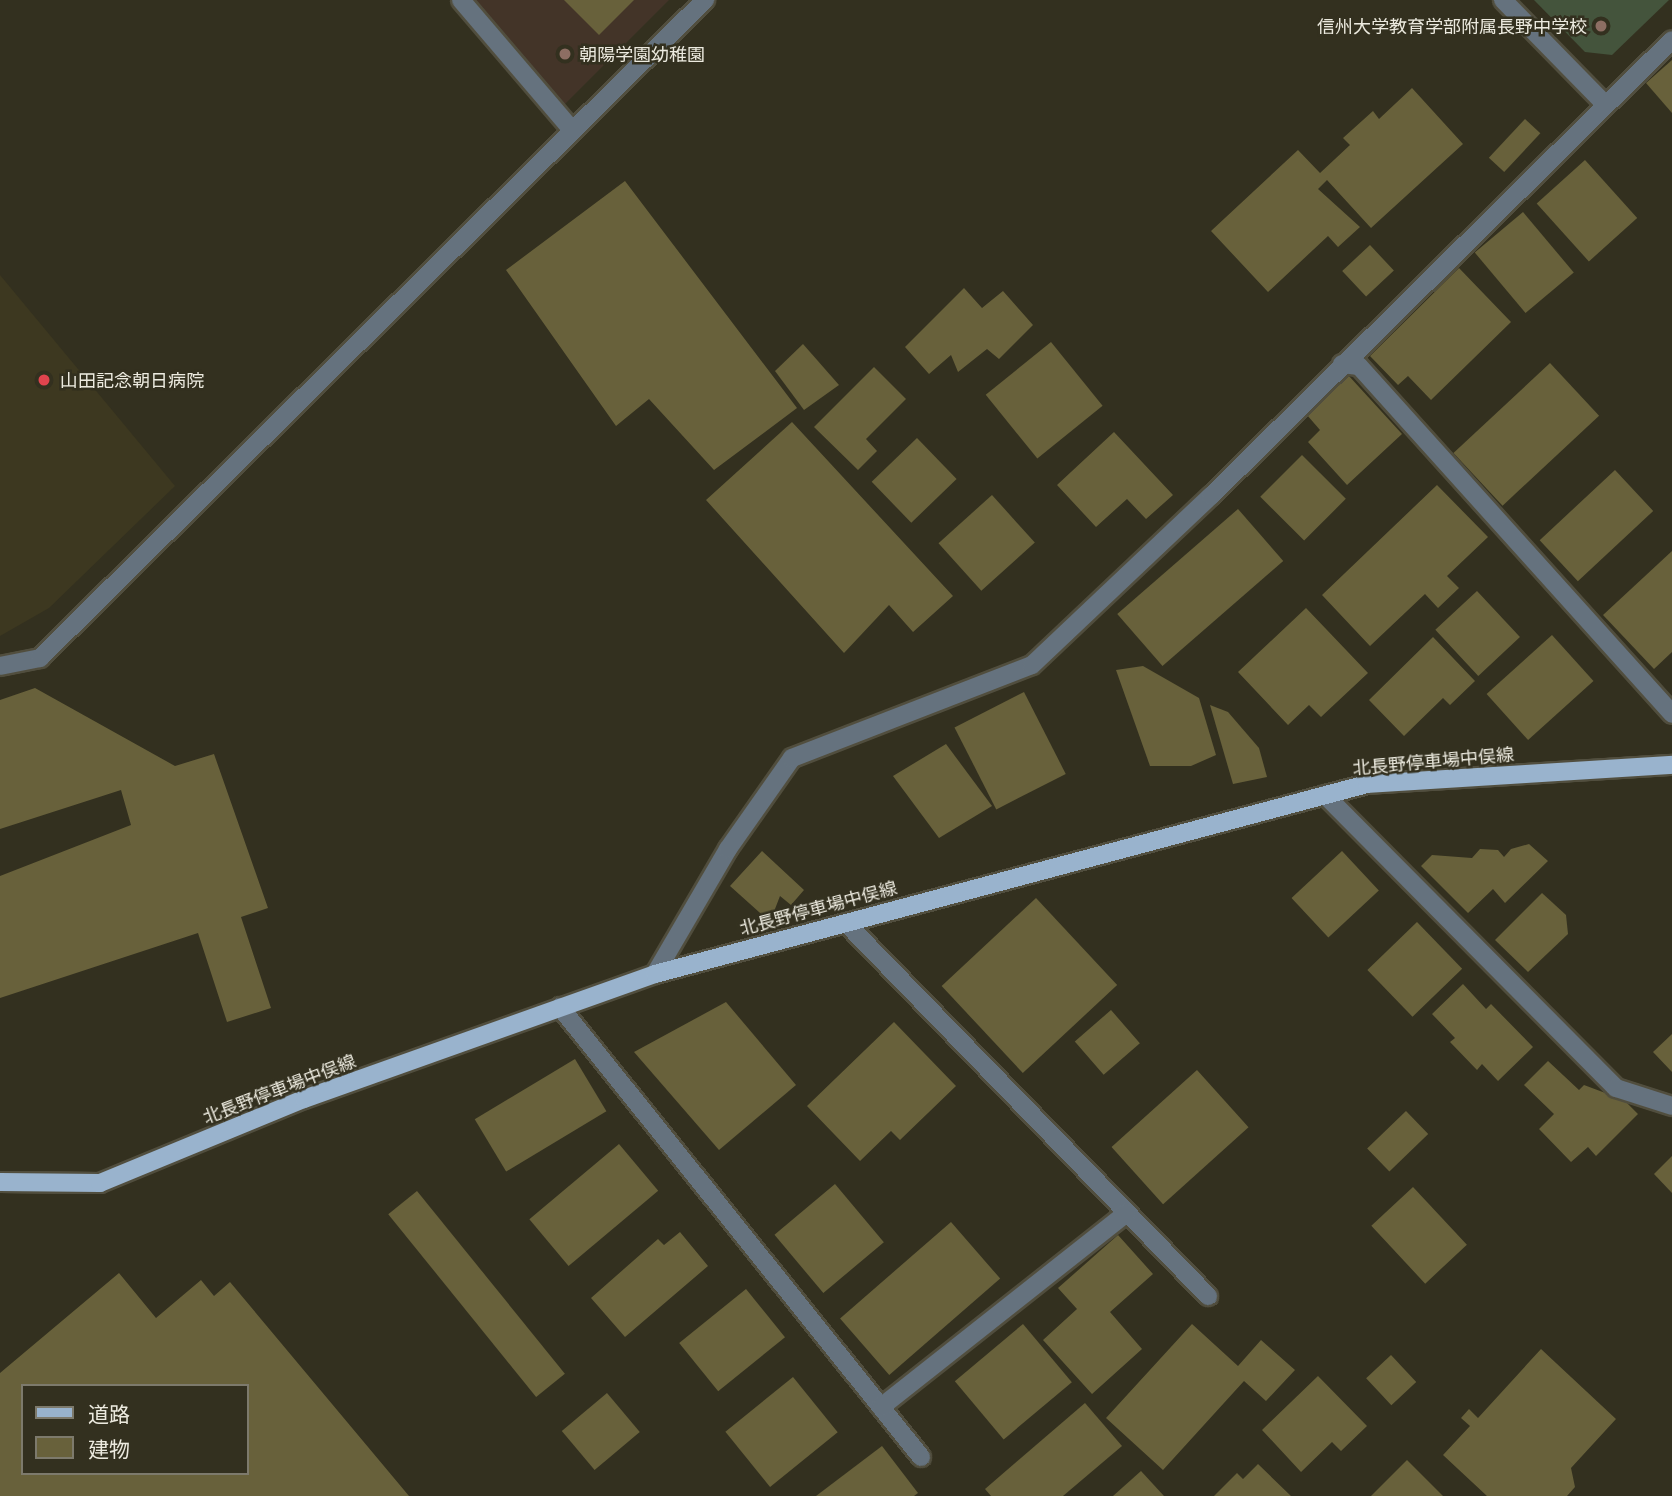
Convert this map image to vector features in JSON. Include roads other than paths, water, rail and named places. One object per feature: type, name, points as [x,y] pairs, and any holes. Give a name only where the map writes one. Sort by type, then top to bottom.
[{"type":"main road","name":"北長野停車場中俣線","points":[[0,1182],[100,1184],[304,1099],[655,974],[1367,784],[1672,765]]},
{"type":"street","points":[[461,0],[573,131]]},
{"type":"street","points":[[0,666],[40,658],[705,0]]},
{"type":"street","points":[[1503,0],[1605,104]]},
{"type":"street","points":[[655,974],[728,849],[793,758],[1031,665],[1211,496],[1672,40]]},
{"type":"street","points":[[1342,365],[1359,366],[1672,714]]},
{"type":"street","points":[[1325,795],[1616,1088],[1672,1106]]},
{"type":"street","points":[[846,923],[1208,1296]]},
{"type":"street","points":[[560,1007],[921,1458]]},
{"type":"street","points":[[881,1407],[1128,1213]]},
{"type":"place","name":"信州大学教育学部附属長野中学校","points":[[1601,26]]},
{"type":"place","name":"朝陽学園幼稚園","points":[[565,54]]},
{"type":"place","name":"山田記念朝日病院","points":[[44,380]]}]
